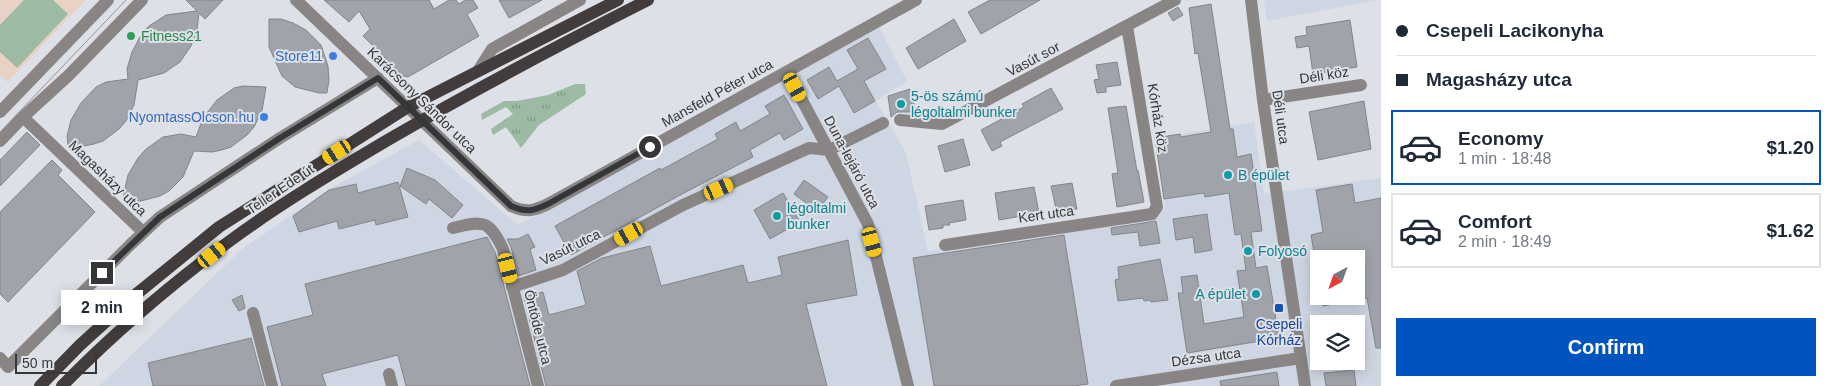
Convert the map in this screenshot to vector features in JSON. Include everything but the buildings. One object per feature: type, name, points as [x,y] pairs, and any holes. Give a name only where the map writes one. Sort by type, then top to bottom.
[{"type":"main road","name":"Teller Ede út","points":[[40,386],[80,345],[134,296],[220,227],[408,107],[618,0]]},
{"type":"main road","name":"Teller Ede út","points":[[62,386],[137,316],[227,243],[329,174],[520,65],[648,0]]},
{"type":"street","points":[[2,105],[108,0]]},
{"type":"street","points":[[0,141],[22,117],[69,75],[142,0]]},
{"type":"street","name":"Karácsony Sándor utca","points":[[296,0],[511,206],[522,211],[532,210]]},
{"type":"street","name":"Teller Ede út","points":[[478,71],[492,50],[580,0]]},
{"type":"street","name":"Mansfeld Péter utca","points":[[532,210],[548,204],[916,0]]},
{"type":"street","name":"Vasút sor","points":[[900,120],[942,124],[1175,0]]},
{"type":"street","name":"Déli utca","points":[[1251,0],[1263,100],[1305,386]]},
{"type":"street","name":"Kórház köz","points":[[1127,26],[1157,207],[1152,214]]},
{"type":"street","name":"Duna-lejáró utca","points":[[787,72],[868,224],[908,386]]},
{"type":"street","points":[[143,232],[160,217],[280,138],[378,78]]},
{"type":"street","name":"Déli köz","points":[[1263,100],[1361,84]]},
{"type":"street","name":"Magasházy utca","points":[[3,367],[143,232],[22,117]]},
{"type":"street","points":[[829,150],[883,123]]},
{"type":"street","name":"Vasút utca","points":[[512,287],[563,270],[683,205],[809,148],[829,150]]},
{"type":"street","name":"Kert utca","points":[[944,245],[1152,214]]},
{"type":"street","name":"Öntöde utca","points":[[453,228],[474,222],[485,225],[496,234],[503,249],[538,386]]},
{"type":"street","points":[[253,313],[272,386]]},
{"type":"street","name":"Dézsa utca","points":[[1116,386],[1301,358]]},
{"type":"shaded area","points":[[0,0],[86,0],[7,82],[0,75]]},
{"type":"shaded area","points":[[1264,0],[1377,0],[1267,21]]},
{"type":"shaded area","points":[[879,27],[907,81],[876,101],[906,153],[928,251],[1157,217],[1165,208],[1155,138],[1254,122],[1264,194],[1381,178],[1381,386],[99,386],[241,250],[329,189],[419,140],[518,225]]},
{"type":"green space","points":[[24,0],[53,0],[68,14],[17,68],[0,52],[0,25]]},
{"type":"green space","points":[[575,84],[585,84],[586,94],[539,125],[521,148],[506,127],[493,135],[491,129],[513,114],[506,107],[482,120],[481,114],[504,101],[517,101],[548,95]]},
{"type":"tram line","points":[[0,132],[126,0]]},
{"type":"place","name":"Fitness21","points":[[131,36]]},
{"type":"place","name":"Store11","points":[[333,56]]},
{"type":"place","name":"5-ös számú légoltalmi bunker","points":[[901,104]]},
{"type":"place","name":"NyomtassOlcson.hu","points":[[264,117]]},
{"type":"place","name":"B épület","points":[[1228,175]]},
{"type":"place","name":"légoltalmi bunker","points":[[777,216]]},
{"type":"place","name":"Folyosó","points":[[1248,251]]},
{"type":"place","name":"A épület","points":[[1256,294]]},
{"type":"place","name":"Csepeli Kórház","points":[[1279,308]]},
{"type":"route","points":[[102,273],[160,217],[280,138],[378,78],[511,206],[522,211],[540,208],[548,204],[650,147]]}]
